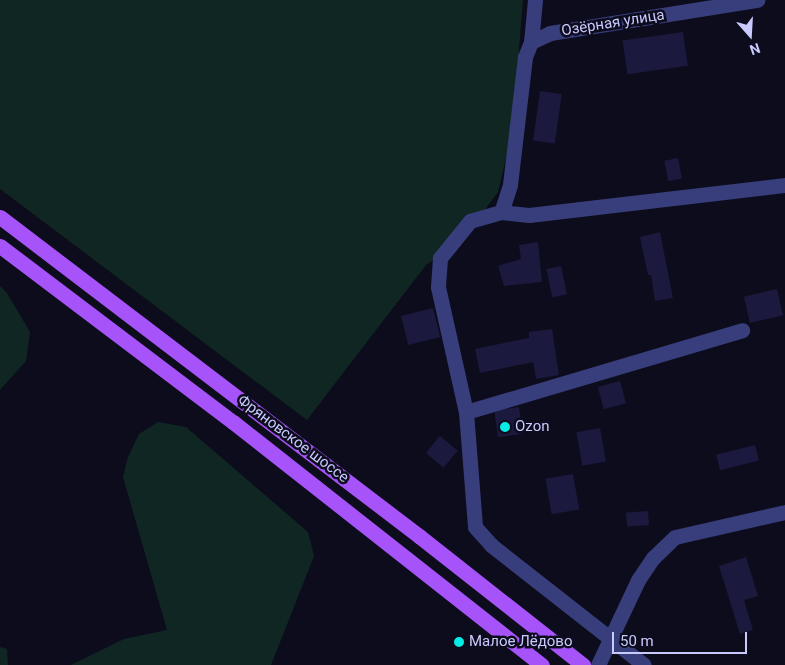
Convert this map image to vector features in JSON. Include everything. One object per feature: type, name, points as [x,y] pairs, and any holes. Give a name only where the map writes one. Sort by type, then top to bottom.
[{"type":"main road","name":"Фряновское шоссе","points":[[0,217],[412,530],[583,665]]},
{"type":"main road","name":"Фряновское шоссе","points":[[0,246],[217,410],[542,665]]},
{"type":"street","points":[[502,212],[510,185],[525,57],[531,42],[535,0]]},
{"type":"street","name":"Озёрная улица","points":[[531,42],[550,33],[757,0]]},
{"type":"street","points":[[644,665],[491,545],[475,527],[466,412],[438,287],[440,258],[470,221],[502,212],[529,215],[785,185]]},
{"type":"street","points":[[466,412],[742,330]]},
{"type":"street","points":[[598,665],[638,580],[653,558],[676,537],[785,512]]},
{"type":"green space","points":[[0,0],[523,0],[512,133],[498,192],[465,237],[426,265],[307,420],[0,189]]},
{"type":"green space","points":[[0,286],[7,293],[30,332],[26,361],[0,390]]},
{"type":"green space","points":[[158,422],[186,427],[308,532],[314,556],[271,665],[71,665],[124,639],[167,630],[123,477],[128,457],[139,434]]},
{"type":"green space","points":[[0,647],[7,649],[8,665],[0,665]]},
{"type":"building","points":[[683,32],[688,66],[627,74],[623,40]]},
{"type":"building","points":[[540,91],[562,94],[555,144],[533,141]]},
{"type":"building","points":[[678,158],[682,179],[668,181],[664,161]]},
{"type":"building","points":[[660,232],[673,298],[655,301],[651,275],[648,275],[640,237]]},
{"type":"building","points":[[538,242],[542,282],[504,286],[498,266],[521,259],[519,245]]},
{"type":"building","points":[[561,266],[567,294],[552,297],[546,269]]},
{"type":"building","points":[[777,289],[783,315],[750,323],[744,297]]},
{"type":"building","points":[[433,308],[440,337],[408,345],[401,316]]},
{"type":"building","points":[[552,329],[559,375],[536,379],[533,362],[480,373],[475,349],[529,338],[529,332]]},
{"type":"building","points":[[620,381],[626,403],[604,409],[598,387]]},
{"type":"building","points":[[519,407],[523,434],[498,437],[494,410]]},
{"type":"building","points":[[600,428],[606,461],[582,466],[576,432]]},
{"type":"building","points":[[440,436],[458,451],[443,468],[426,453]]},
{"type":"building","points":[[755,445],[759,461],[720,470],[716,455]]},
{"type":"building","points":[[573,474],[579,509],[552,514],[545,479]]},
{"type":"building","points":[[648,511],[649,525],[627,527],[626,513]]},
{"type":"building","points":[[746,557],[758,596],[744,600],[753,630],[740,634],[719,566]]},
{"type":"place","name":"Ozon","points":[[505,427]]},
{"type":"place","name":"Малое Лёдово","points":[[459,642]]}]
